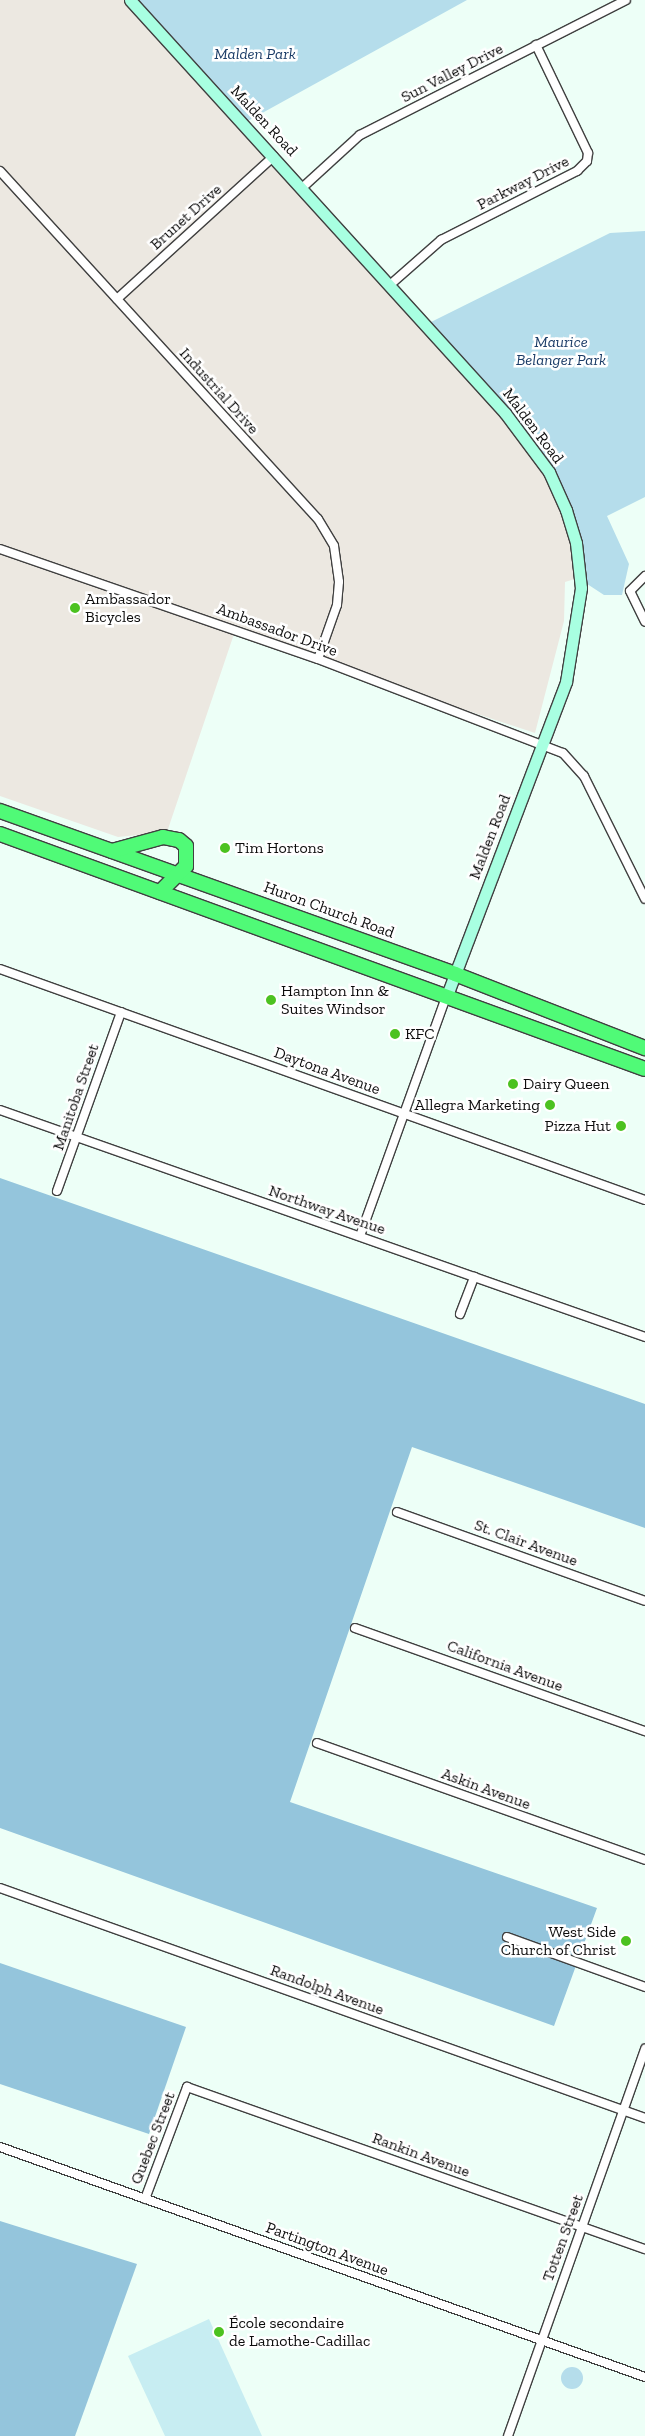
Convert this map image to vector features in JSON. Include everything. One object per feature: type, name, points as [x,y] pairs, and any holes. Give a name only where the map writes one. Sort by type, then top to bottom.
[{"type":"highway","name":"Huron Church Road","points":[[0,810],[455,974],[645,1048]]},
{"type":"highway","points":[[0,834],[447,995],[645,1069]]},
{"type":"highway","points":[[112,851],[163,837],[179,840],[188,857],[178,874],[160,892]]},
{"type":"main road","name":"Malden Road","points":[[130,0],[303,187],[505,412],[549,472],[566,510],[576,543],[579,618],[566,682],[447,995]]},
{"type":"street","name":"Sun Valley Drive","points":[[303,187],[360,135],[626,0]]},
{"type":"street","name":"Parkway Drive","points":[[391,284],[441,240],[578,171],[587,161],[588,153],[536,45]]},
{"type":"street","name":"Brunet Drive","points":[[116,299],[274,156]]},
{"type":"street","name":"Industrial Drive","points":[[0,171],[318,519],[334,546],[339,573],[337,604],[318,659]]},
{"type":"street","name":"Ambassador Drive","points":[[0,549],[318,659],[563,753],[584,776],[645,899]]},
{"type":"street","points":[[645,576],[636,581],[630,591],[645,622]]},
{"type":"street","name":"Daytona Avenue","points":[[0,969],[645,1200]]},
{"type":"street","name":"Malden Road","points":[[360,1236],[447,995]]},
{"type":"street","name":"Manitoba Street","points":[[57,1191],[121,1012]]},
{"type":"street","name":"Northway Avenue","points":[[0,1110],[645,1337]]},
{"type":"street","points":[[460,1314],[474,1276]]},
{"type":"street","name":"St. Clair Avenue","points":[[397,1512],[645,1601]]},
{"type":"street","name":"California Avenue","points":[[355,1628],[645,1731]]},
{"type":"street","name":"Askin Avenue","points":[[318,1743],[645,1860]]},
{"type":"street","name":"Randolph Avenue","points":[[0,1888],[645,2118]]},
{"type":"street","points":[[507,1937],[645,1986]]},
{"type":"street","name":"Totten Street","points":[[508,2436],[645,2049]]},
{"type":"street","name":"Quebec Street","points":[[145,2199],[187,2086]]},
{"type":"street","name":"Rankin Avenue","points":[[187,2086],[645,2249]]},
{"type":"street","name":"Partington Avenue","points":[[0,2147],[645,2377]]},
{"type":"shaded area","points":[[0,0],[131,0],[536,448],[573,533],[578,578],[565,582],[564,621],[535,733],[234,634],[167,832],[118,837],[0,796]]},
{"type":"shaded area","points":[[0,1178],[645,1404],[645,1528],[412,1447],[290,1802],[597,1908],[554,2026],[0,1828]]},
{"type":"shaded area","points":[[0,1963],[186,2027],[149,2134],[0,2084]]},
{"type":"shaded area","points":[[0,2221],[137,2264],[75,2436],[0,2436]]},
{"type":"shaded area","points":[[209,2319],[262,2436],[165,2436],[128,2356]]},
{"type":"green space","name":"Malden Park","points":[[131,0],[467,0],[244,123]]},
{"type":"green space","name":"Maurice Belanger Park","points":[[645,231],[645,497],[607,516],[629,564],[622,595],[604,595],[578,578],[573,533],[555,485],[427,324],[610,233]]},
{"type":"green space","points":[[568,2367],[576,2367],[583,2374],[583,2382],[576,2389],[568,2389],[561,2382],[561,2374]]},
{"type":"place","name":"Ambassador Bicycles","points":[[75,608]]},
{"type":"place","name":"Tim Hortons","points":[[225,848]]},
{"type":"place","name":"Hampton Inn & Suites Windsor","points":[[271,1000]]},
{"type":"place","name":"KFC","points":[[395,1034]]},
{"type":"place","name":"Dairy Queen","points":[[513,1084]]},
{"type":"place","name":"Allegra Marketing","points":[[550,1105]]},
{"type":"place","name":"Pizza Hut","points":[[621,1126]]},
{"type":"place","name":"West Side Church of Christ","points":[[626,1941]]},
{"type":"place","name":"École secondaire de Lamothe-Cadillac","points":[[219,2332]]}]
